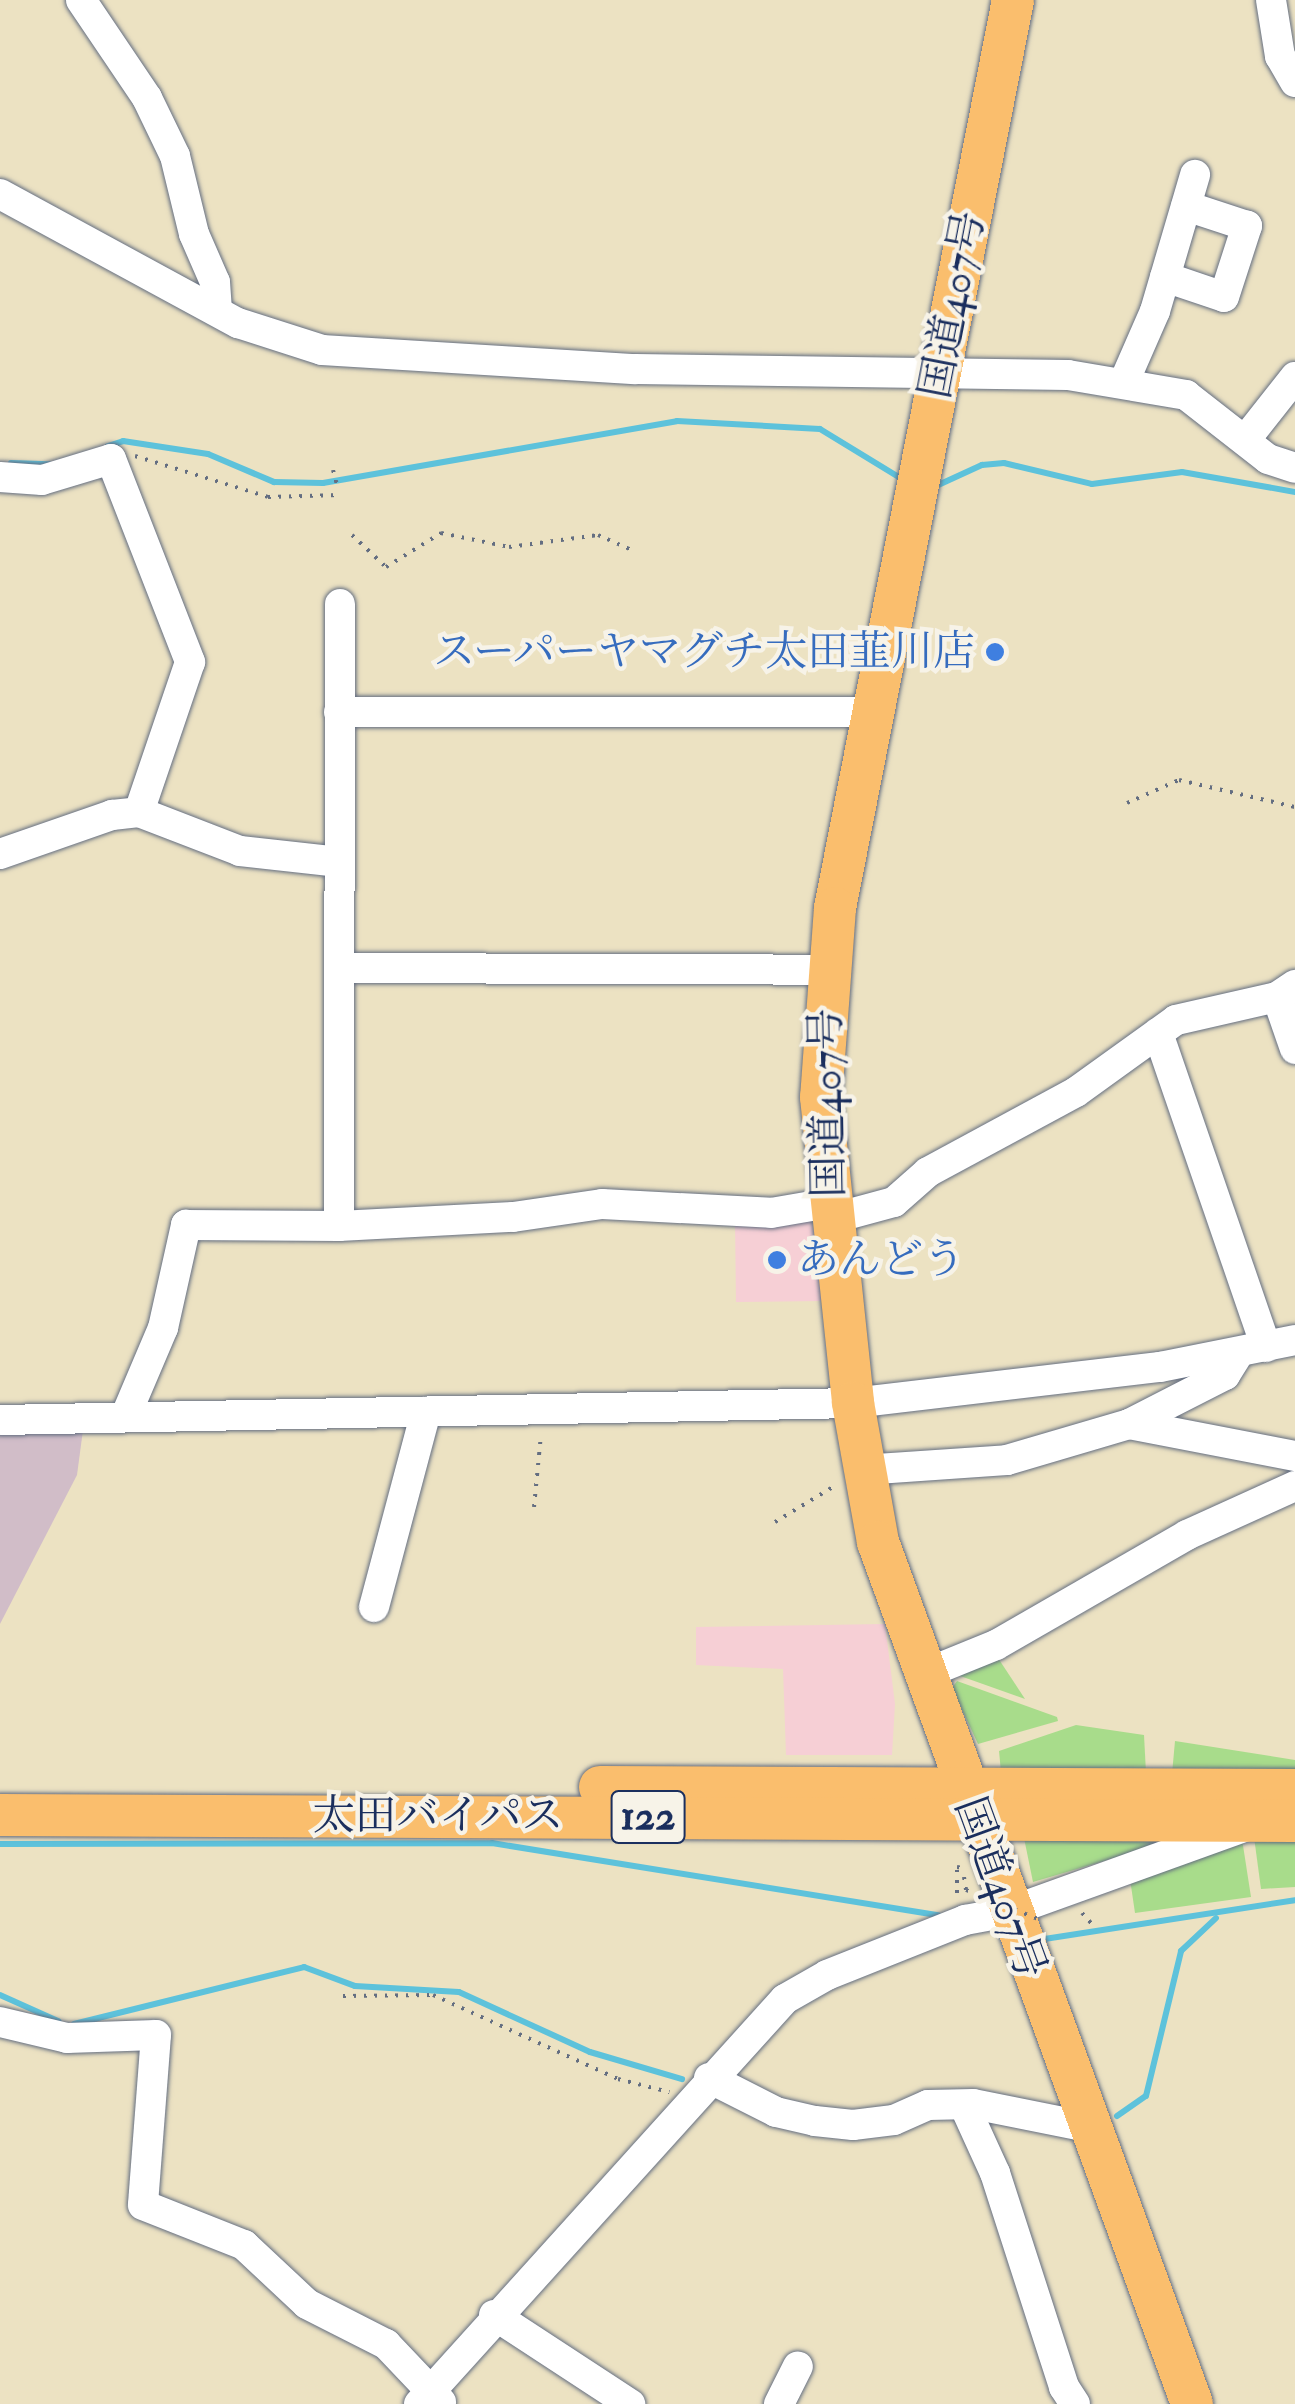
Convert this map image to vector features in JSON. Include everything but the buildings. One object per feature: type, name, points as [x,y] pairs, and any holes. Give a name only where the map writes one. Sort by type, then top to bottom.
[{"type":"highway","name":"国道407号","points":[[1013,0],[826,970],[822,1098],[830,1211],[862,1470],[922,1675],[970,1806],[1023,1916],[1088,2127],[1192,2404]]},
{"type":"highway","name":"太田バイパス","points":[[0,1786],[970,1806],[1277,1821]]},
{"type":"highway","name":"太田バイパス","points":[[0,1815],[970,1806],[1295,1790]]},
{"type":"street","points":[[81,0],[147,98],[176,156],[194,234],[215,282],[216,312]]},
{"type":"street","points":[[1271,0],[1280,56],[1295,82]]},
{"type":"street","points":[[1124,382],[1165,278],[1195,175]]},
{"type":"street","points":[[0,194],[216,312],[287,342],[353,356],[939,374],[1068,374],[1186,395],[1268,459],[1295,468]]},
{"type":"street","points":[[1165,278],[1224,297],[1247,226],[1186,206]]},
{"type":"street","points":[[1246,439],[1295,377]]},
{"type":"street","points":[[0,477],[42,480],[111,459],[190,662],[139,812]]},
{"type":"street","points":[[339,1226],[340,604]]},
{"type":"street","points":[[339,712],[875,712]]},
{"type":"street","points":[[0,854],[112,814],[139,812],[240,851],[339,862]]},
{"type":"street","points":[[340,968],[826,970]]},
{"type":"street","points":[[126,1415],[163,1328],[186,1225],[339,1226],[513,1217],[602,1204],[692,1213],[830,1211],[894,1202],[928,1172],[1076,1092],[1176,1020],[1286,991],[1295,1049]]},
{"type":"street","points":[[1158,1033],[1267,1347]]},
{"type":"street","points":[[0,1420],[852,1404],[1267,1347]]},
{"type":"street","points":[[862,1470],[1007,1460],[1128,1424],[1225,1375],[1267,1347]]},
{"type":"street","points":[[374,1607],[426,1412]]},
{"type":"street","points":[[1128,1424],[1295,1456]]},
{"type":"street","points":[[922,1675],[996,1645],[1216,1520],[1295,1486]]},
{"type":"street","points":[[0,2022],[67,2038],[156,2035],[143,2205],[244,2244],[307,2304],[386,2344],[430,2400],[494,2315],[786,1999],[827,1975],[965,1920],[1023,1916],[1277,1821]]},
{"type":"street","points":[[701,2088],[788,2116],[853,2125],[894,2120],[928,2105],[964,2105],[1088,2127]]},
{"type":"street","points":[[964,2105],[995,2172],[1064,2387],[1076,2404]]},
{"type":"street","points":[[494,2315],[630,2404]]},
{"type":"street","points":[[779,2404],[798,2366]]},
{"type":"path","points":[[111,459],[155,459],[268,497],[339,492],[333,470]]},
{"type":"path","points":[[352,535],[386,567],[442,533],[509,547],[598,535],[630,549]]},
{"type":"path","points":[[1126,803],[1179,780],[1295,807]]},
{"type":"path","points":[[534,1506],[544,1410]]},
{"type":"path","points":[[775,1522],[862,1470]]},
{"type":"path","points":[[959,1891],[957,1867],[962,1866],[966,1890],[1023,1916]]},
{"type":"path","points":[[1077,1914],[1085,1912],[1092,1924]]},
{"type":"path","points":[[344,1996],[434,1995],[618,2079],[701,2088]]},
{"type":"shaded area","name":"あんどう","points":[[811,1214],[823,1301],[736,1302],[735,1219]]},
{"type":"shaded area","points":[[83,1430],[77,1475],[0,1624],[0,1435]]},
{"type":"shaded area","points":[[885,1624],[895,1704],[892,1755],[786,1755],[783,1669],[696,1665],[696,1627]]},
{"type":"green space","points":[[998,1658],[1025,1699],[949,1672]]},
{"type":"green space","points":[[957,1681],[1057,1717],[1058,1721],[978,1744],[952,1688]]},
{"type":"green space","points":[[1076,1725],[1144,1735],[1146,1773],[1001,1772],[999,1751]]},
{"type":"green space","points":[[1175,1741],[1295,1760],[1295,1776],[1172,1774]]},
{"type":"green space","points":[[1295,1835],[1295,1887],[1261,1889],[1254,1837]]},
{"type":"green space","points":[[1024,1838],[1182,1838],[1033,1882]]},
{"type":"green space","points":[[1242,1839],[1251,1897],[1135,1913],[1130,1879]]},
{"type":"waterway","points":[[108,446],[123,441],[208,454],[274,482],[323,483],[677,421],[820,429],[902,479]]},
{"type":"waterway","points":[[11,463],[49,464]]},
{"type":"waterway","points":[[936,486],[982,465],[1004,463],[1092,484],[1182,472],[1295,492]]},
{"type":"waterway","points":[[0,1844],[492,1843],[938,1915]]},
{"type":"waterway","points":[[1038,1940],[1295,1900]]},
{"type":"waterway","points":[[1117,2116],[1146,2096],[1181,1951],[1216,1918]]},
{"type":"waterway","points":[[74,2024],[304,1967],[355,1986],[459,1992],[590,2052],[682,2079]]},
{"type":"waterway","points":[[0,1995],[58,2021]]},
{"type":"place","name":"スーパーヤマグチ太田韮川店","points":[[995,652]]},
{"type":"place","name":"あんどう","points":[[777,1260]]}]
